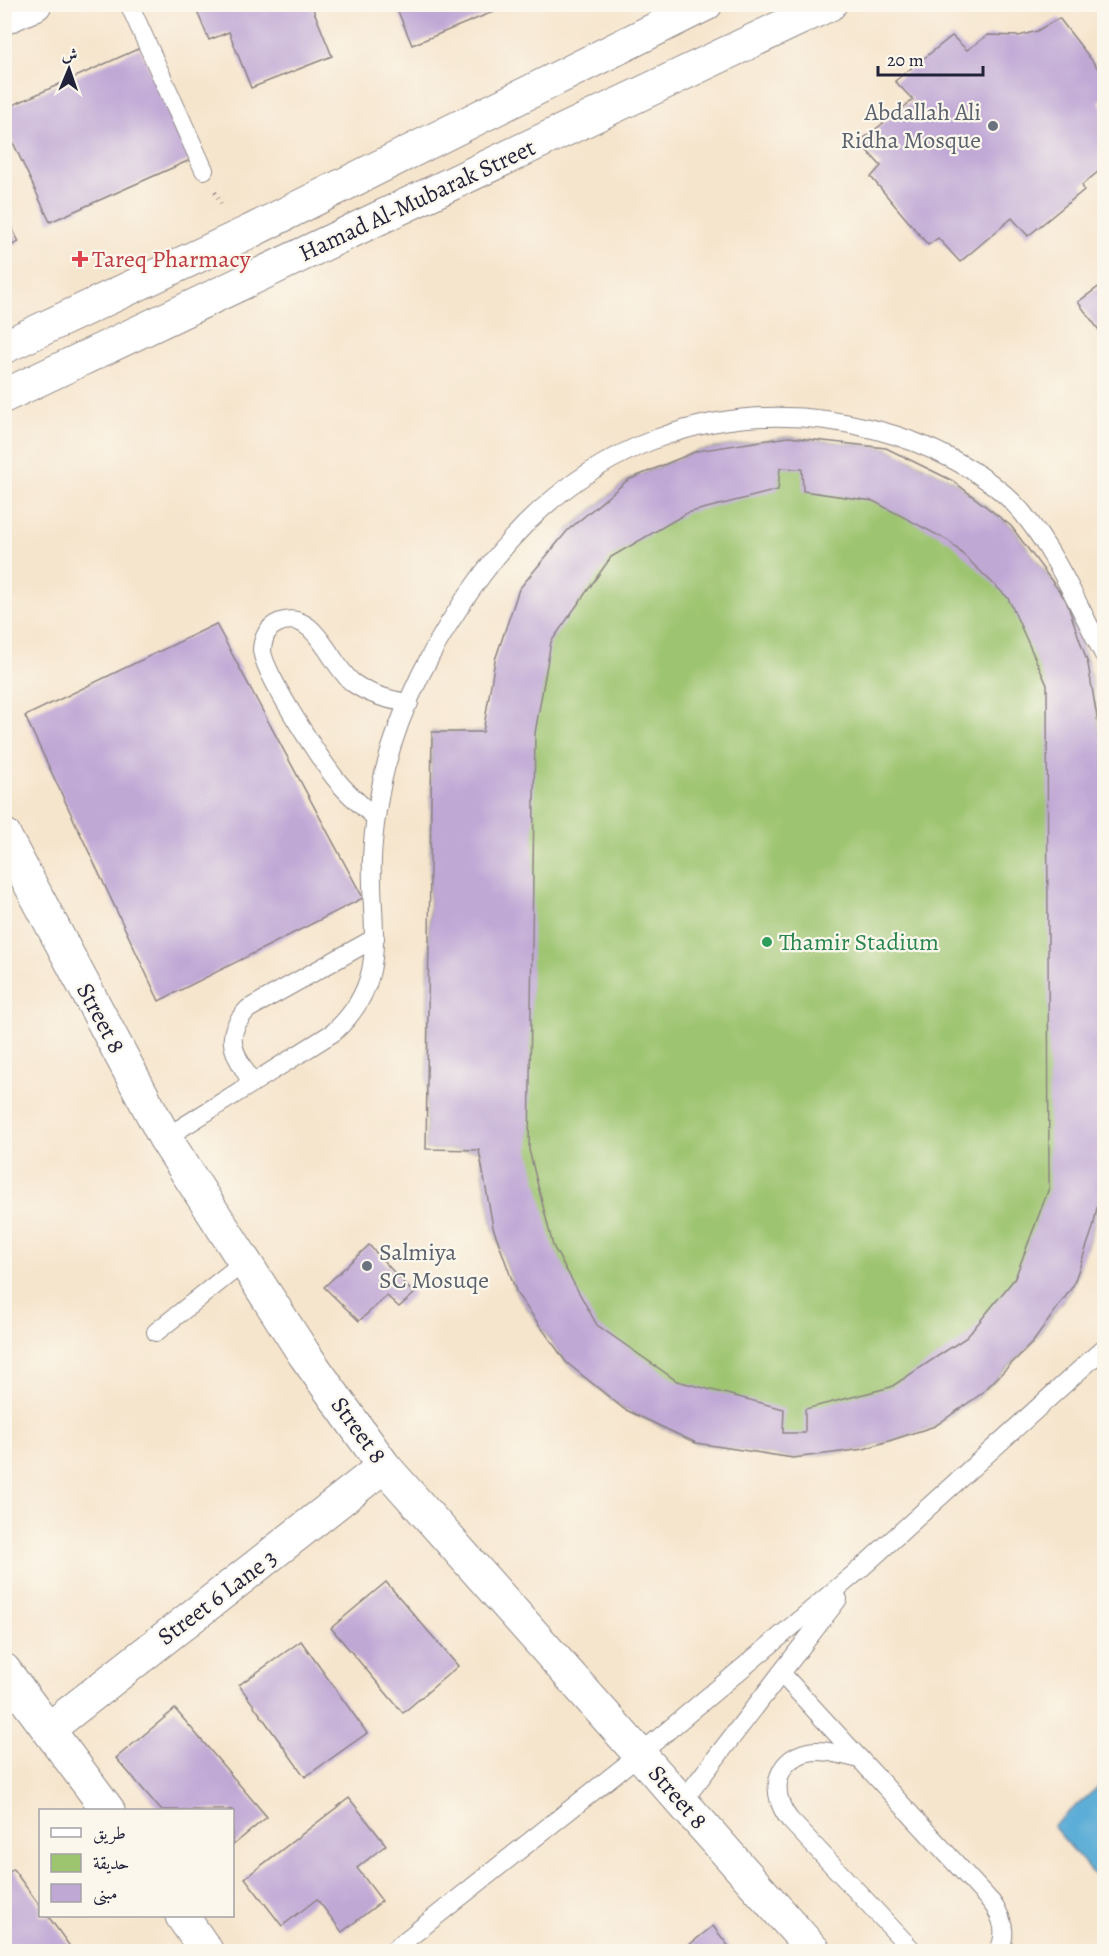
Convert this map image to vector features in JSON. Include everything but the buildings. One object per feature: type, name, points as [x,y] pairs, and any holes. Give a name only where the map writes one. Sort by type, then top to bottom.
[{"type":"street","points":[[4,18],[35,4]]},
{"type":"street","name":"Hamad Al-Mubarak Street","points":[[4,347],[239,237],[706,4]]},
{"type":"street","name":"Hamad Al-Mubarak Street","points":[[4,396],[830,4]]},
{"type":"street","name":"Street 8","points":[[4,835],[165,1138],[304,1354],[384,1466],[815,1952]]},
{"type":"street","name":"Street 6 Lane 3","points":[[50,1728],[384,1466]]},
{"type":"street","points":[[4,1670],[50,1728],[107,1809]]},
{"type":"street","points":[[183,1917],[207,1952]]},
{"type":"lane","points":[[129,4],[204,171]]},
{"type":"lane","points":[[165,1138],[334,1032],[362,1000],[370,980],[375,938],[372,858],[376,818],[391,750],[408,703],[450,620],[483,574],[526,521],[579,477],[639,444],[704,423],[772,415],[841,420],[907,437],[969,467],[1020,510],[1057,565],[1104,656]]},
{"type":"lane","points":[[376,818],[340,784],[311,745],[267,665],[262,650],[265,635],[276,623],[291,619],[307,624],[338,668],[352,682],[369,693],[408,703]]},
{"type":"lane","points":[[252,1083],[232,1043],[233,1031],[238,1019],[248,1009],[375,938]]},
{"type":"lane","points":[[156,1332],[244,1262]]},
{"type":"lane","points":[[391,1952],[640,1754],[859,1570],[1104,1348]]},
{"type":"lane","points":[[682,1802],[859,1570]]},
{"type":"lane","points":[[781,1673],[999,1913],[1004,1938],[998,1952]]},
{"type":"lane","points":[[860,1759],[823,1751],[796,1756],[780,1775],[777,1799],[790,1820],[914,1952]]},
{"type":"path","points":[[204,171],[239,237]]},
{"type":"green space","name":"Thamir Stadium","points":[[788,437],[886,448],[953,481],[1011,526],[1066,600],[1088,664],[1100,734],[1104,735],[1104,1172],[1093,1228],[1073,1286],[1033,1342],[981,1394],[935,1426],[864,1449],[793,1458],[696,1443],[624,1409],[566,1362],[517,1294],[493,1227],[479,1150],[426,1149],[432,732],[483,732],[568,530],[628,480],[697,451]]},
{"type":"water","points":[[1104,1782],[1104,1886],[1053,1826]]},
{"type":"place","name":"Abdallah Ali Ridha Mosque","points":[[993,126]]},
{"type":"place","name":"Tareq Pharmacy","points":[[80,259]]},
{"type":"place","name":"Thamir Stadium","points":[[767,942]]},
{"type":"place","name":"Salmiya SC Mosuqe","points":[[367,1266]]}]
